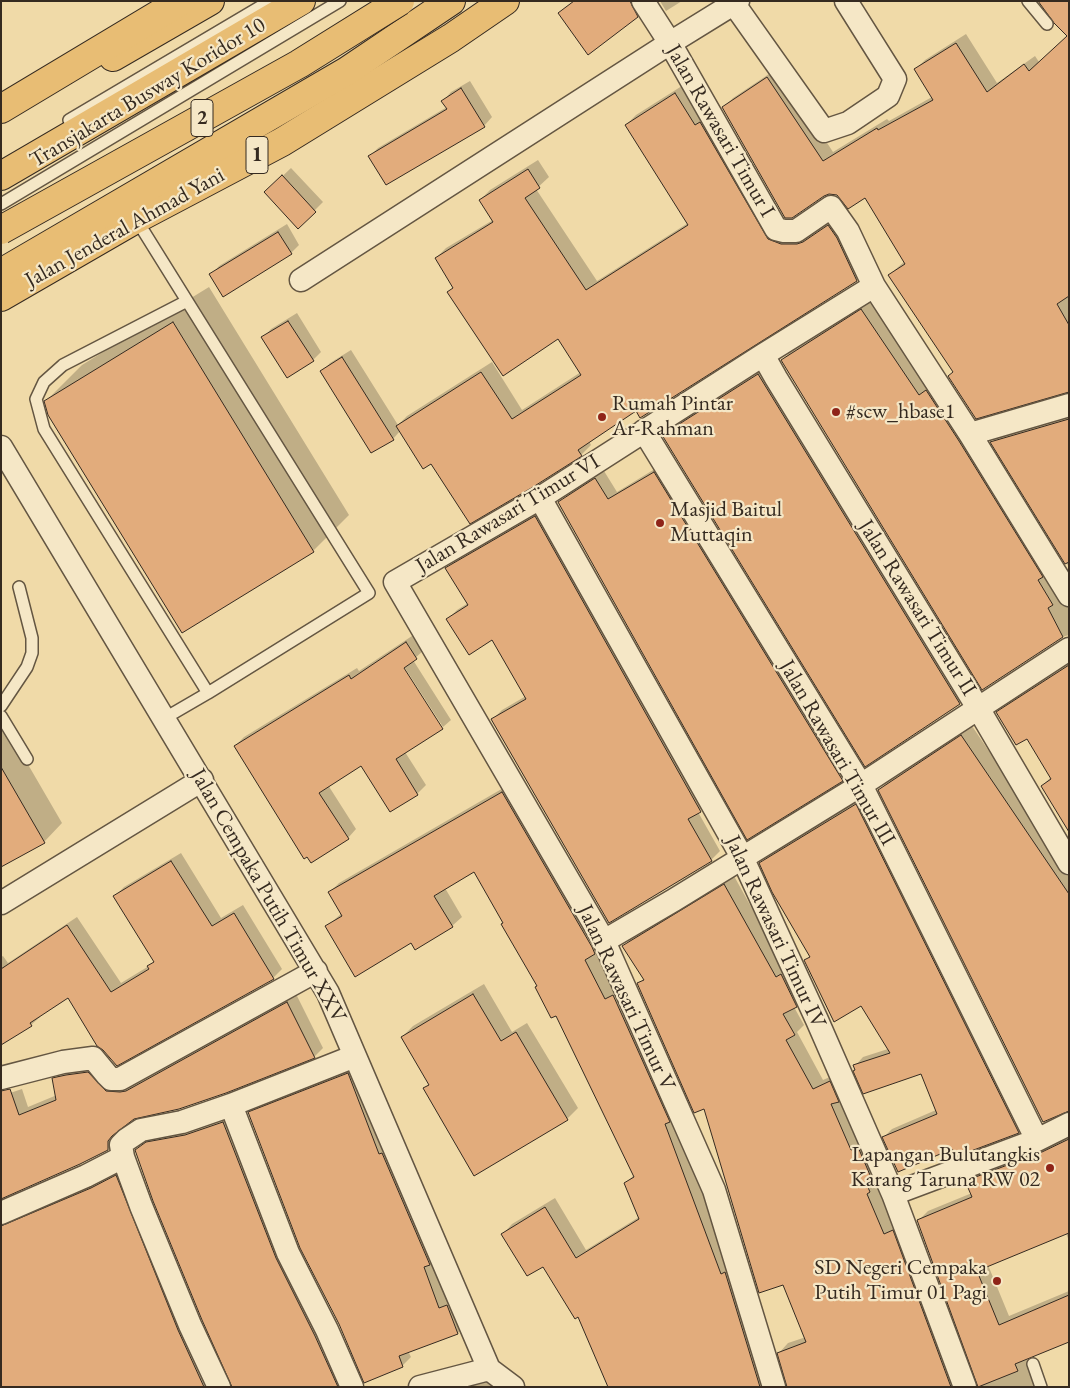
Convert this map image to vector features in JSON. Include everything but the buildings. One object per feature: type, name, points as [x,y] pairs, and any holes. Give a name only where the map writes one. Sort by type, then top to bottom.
[{"type":"highway","name":"2","points":[[1,176],[301,1]]},
{"type":"highway","points":[[6,222],[382,1]]},
{"type":"highway","name":"2","points":[[6,222],[299,64],[400,1]]},
{"type":"highway","points":[[1,273],[347,71],[451,1]]},
{"type":"highway","name":"Jalan Jenderal Ahmad Yani","points":[[1,297],[136,219],[282,142],[451,38],[505,1]]},
{"type":"highway","points":[[1,109],[201,2]]},
{"type":"highway","points":[[1,121],[201,2]]},
{"type":"street","name":"Jalan Rawasari Timur I","points":[[643,1],[670,43],[776,229],[796,231],[831,206],[848,231],[874,286],[970,434],[1069,595]]},
{"type":"street","points":[[301,280],[736,2],[824,131],[848,123],[888,96],[895,79],[846,1]]},
{"type":"street","name":"Jalan Rawasari Timur VI","points":[[395,582],[540,498],[874,286]]},
{"type":"street","name":"Jalan Rawasari Timur II","points":[[763,355],[978,708],[1069,863]]},
{"type":"street","points":[[970,434],[1069,405]]},
{"type":"street","name":"Jalan Rawasari Timur III","points":[[644,431],[862,785],[1036,1140]]},
{"type":"street","name":"Jalan Cempaka Putih Timur XXV","points":[[1,447],[328,993],[489,1369],[513,1387]]},
{"type":"street","name":"Jalan Rawasari Timur IV","points":[[540,498],[742,857],[817,1020],[893,1194],[966,1387]]},
{"type":"street","name":"Jalan Rawasari Timur V","points":[[395,582],[604,940],[714,1190],[774,1387]]},
{"type":"street","points":[[604,940],[674,900],[862,785],[1069,649]]},
{"type":"street","points":[[1,903],[202,780]]},
{"type":"street","points":[[1,1078],[63,1062],[93,1058],[111,1079],[120,1079],[316,971]]},
{"type":"street","points":[[219,1387],[190,1325],[123,1157],[121,1145],[141,1130],[182,1122],[231,1105],[355,1056]]},
{"type":"street","points":[[231,1105],[288,1253],[327,1330],[352,1387]]},
{"type":"street","points":[[893,1194],[1036,1140],[1069,1124]]},
{"type":"street","points":[[1,1213],[86,1176],[123,1157]]},
{"type":"street","points":[[420,1387],[489,1369]]},
{"type":"lane","name":"Transjakarta Busway Koridor 10","points":[[60,126],[270,1]]},
{"type":"lane","name":"Transjakarta Busway Koridor 10","points":[[6,222],[340,1]]},
{"type":"lane","points":[[1028,1],[1047,24]]},
{"type":"lane","points":[[136,219],[369,593],[165,718]]},
{"type":"lane","points":[[187,301],[64,365],[44,382],[36,399],[44,429],[208,693]]},
{"type":"lane","points":[[1,706],[27,667],[32,653],[32,638],[19,587]]},
{"type":"lane","points":[[1,716],[27,759]]},
{"type":"lane","points":[[1033,1364],[1041,1387]]},
{"type":"place","name":"#scw_hbase1","points":[[836,412]]},
{"type":"place","name":"Rumah Pintar Ar-Rahman","points":[[602,417]]},
{"type":"place","name":"Masjid Baitul Muttaqin","points":[[660,523]]},
{"type":"place","name":"Lapangan Bulutangkis Karang Taruna RW 02","points":[[1050,1168]]},
{"type":"place","name":"SD Negeri Cempaka Putih Timur 01 Pagi","points":[[997,1281]]}]
